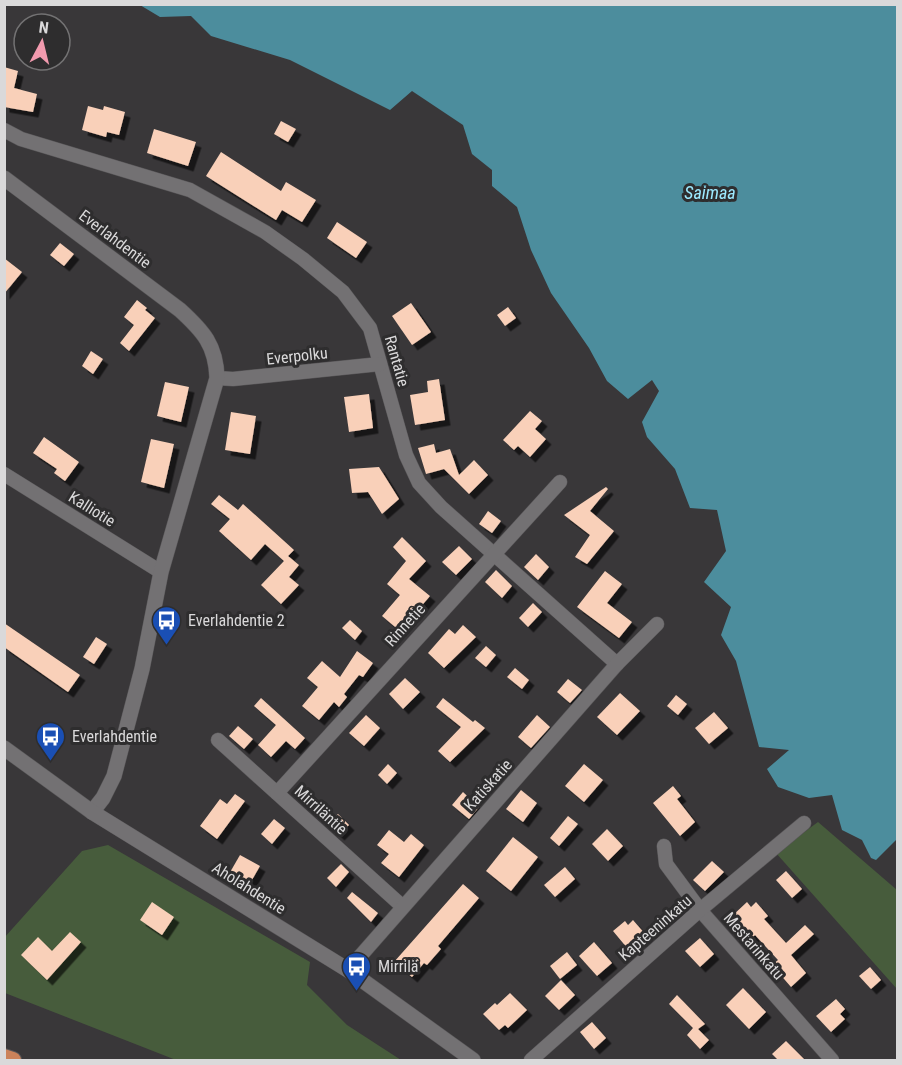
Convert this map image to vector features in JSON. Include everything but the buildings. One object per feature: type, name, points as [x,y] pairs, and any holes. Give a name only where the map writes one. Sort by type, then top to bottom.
[{"type":"highway","points":[[4,1057],[13,1060]]},
{"type":"street","name":"Rantatie","points":[[4,130],[21,139],[190,190],[265,232],[344,292],[370,328],[406,455],[419,483],[441,507],[617,664]]},
{"type":"street","name":"Everlahdentie","points":[[4,178],[180,310],[199,327],[209,342],[216,361],[217,378],[161,572],[142,669],[114,777],[103,798],[92,812]]},
{"type":"street","name":"Everpolku","points":[[217,378],[233,379],[380,363]]},
{"type":"street","name":"Kalliotie","points":[[4,474],[161,572]]},
{"type":"street","name":"Rinnetie","points":[[277,792],[560,482]]},
{"type":"street","name":"Katiskatie","points":[[348,970],[617,664],[657,624]]},
{"type":"street","name":"Mirriläntie","points":[[218,740],[402,906]]},
{"type":"street","name":"Aholahdentie","points":[[4,748],[92,812],[348,970],[473,1060]]},
{"type":"street","name":"Kapteeninkatu","points":[[531,1060],[700,910],[804,824]]},
{"type":"street","name":"Mestarinkatu","points":[[663,846],[666,864],[700,910],[832,1060]]},
{"type":"green space","points":[[818,822],[897,890],[897,989],[776,853]]},
{"type":"green space","points":[[108,845],[310,962],[307,985],[347,1025],[401,1060],[176,1060],[5,993],[4,938],[82,851]]},
{"type":"water","name":"Saimaa","points":[[140,5],[897,5],[898,838],[876,860],[871,858],[862,840],[842,830],[832,795],[809,798],[778,787],[767,769],[789,750],[759,747],[736,661],[721,635],[731,607],[704,582],[726,551],[717,510],[690,508],[675,469],[647,437],[642,422],[659,391],[652,380],[628,399],[607,381],[589,348],[551,293],[531,250],[517,207],[492,186],[492,170],[472,154],[463,125],[412,91],[390,110],[290,60],[211,36],[191,16],[160,17]]},
{"type":"place","name":"Everlahdentie 2","points":[[167,646]]},
{"type":"place","name":"Everlahdentie","points":[[51,762]]},
{"type":"place","name":"Mirrilä","points":[[357,992]]}]
